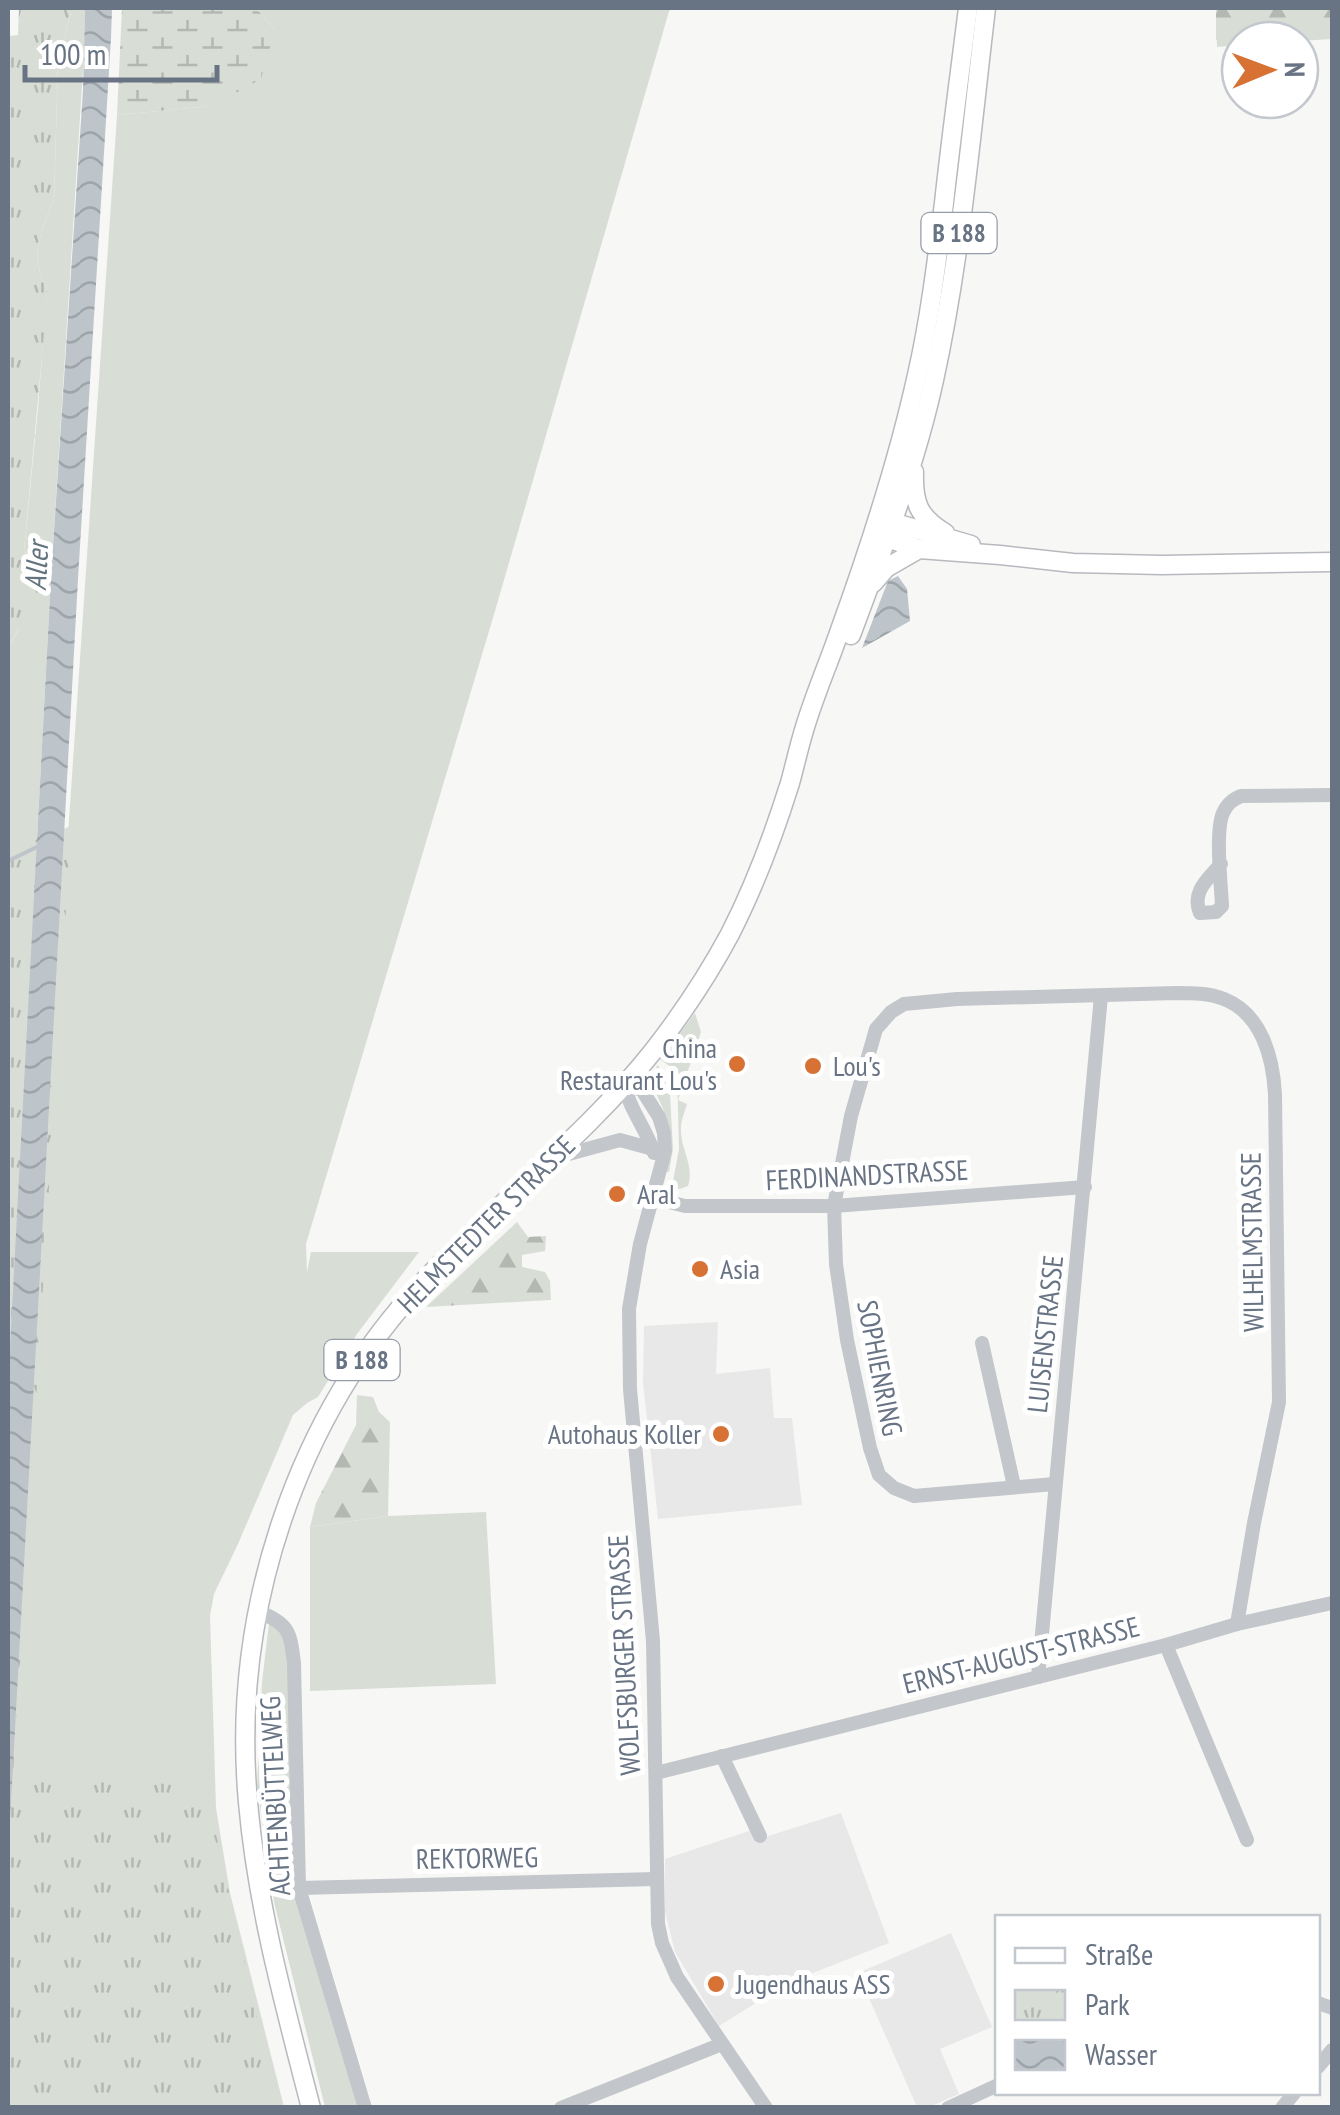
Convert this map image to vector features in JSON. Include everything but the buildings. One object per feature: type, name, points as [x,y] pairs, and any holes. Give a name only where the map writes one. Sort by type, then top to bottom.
[{"type":"main road","name":"B 188","points":[[884,527],[884,498],[927,323],[968,8]]},
{"type":"main road","name":"B 188","points":[[790,784],[869,587],[884,527],[914,456],[934,382],[952,285],[986,8]]},
{"type":"main road","points":[[914,456],[913,493],[920,511],[928,523],[960,542]]},
{"type":"main road","points":[[884,527],[1000,554]]},
{"type":"main road","points":[[884,527],[919,549],[1073,563],[1332,562]]},
{"type":"main road","points":[[790,784],[803,731],[884,527]]},
{"type":"main road","points":[[869,587],[886,568],[919,549]]},
{"type":"main road","name":"HELMSTEDTER STRASSE","points":[[311,2108],[259,1888],[244,1755],[246,1696],[258,1611],[271,1553],[298,1477],[348,1380],[421,1283],[624,1084],[684,1009],[748,896],[790,784]]},
{"type":"street","points":[[1220,864],[1219,824],[1224,809],[1232,801],[1241,796],[1332,795]]},
{"type":"street","name":"WILHELMSTRASSE","points":[[834,1206],[850,1116],[876,1028],[904,1004],[1176,992],[1228,1000],[1248,1015],[1260,1031],[1274,1073],[1279,1402],[1237,1624]]},
{"type":"street","name":"LUISENSTRASSE","points":[[1038,1676],[1101,996]]},
{"type":"street","name":"WOLFSBURGER STRASSE","points":[[624,1084],[628,1102],[646,1132],[660,1172]]},
{"type":"street","name":"WOLFSBURGER STRASSE","points":[[624,1084],[642,1090],[659,1117],[665,1152],[633,1277],[629,1310],[630,1389],[653,1642],[658,1924],[669,1961],[766,2108]]},
{"type":"street","points":[[548,1160],[620,1140],[653,1149]]},
{"type":"street","name":"FERDINANDSTRASSE","points":[[654,1198],[685,1206],[834,1206],[1084,1187]]},
{"type":"street","name":"SOPHIENRING","points":[[834,1206],[836,1264],[847,1340],[879,1474],[894,1488],[914,1496],[1056,1484]]},
{"type":"street","points":[[982,1343],[1014,1486]]},
{"type":"street","name":"ERNST-AUGUST-STRASSE","points":[[656,1773],[1332,1603]]},
{"type":"street","name":"ACHTENBÜTTELWEG","points":[[258,1611],[281,1621],[291,1639],[299,1888],[366,2108]]},
{"type":"street","points":[[1166,1645],[1246,1840]]},
{"type":"street","points":[[722,1756],[760,1836]]},
{"type":"street","name":"REKTORWEG","points":[[299,1888],[656,1879]]},
{"type":"street","points":[[562,2108],[722,2044]]},
{"type":"street","points":[[948,2108],[995,2087]]},
{"type":"shaded area","name":"Autohaus Koller","points":[[718,1322],[716,1374],[770,1368],[774,1418],[792,1418],[802,1505],[658,1519],[643,1383],[644,1326]]},
{"type":"shaded area","points":[[841,1813],[889,1943],[790,1982],[719,2026],[675,1952],[665,1912],[665,1859],[752,1830],[756,1840]]},
{"type":"shaded area","points":[[951,1933],[992,2027],[940,2049],[959,2094],[929,2107],[917,2107],[858,1973]]},
{"type":"green space","points":[[19,8],[72,8],[58,64],[54,200],[37,252],[47,290],[46,313],[24,551],[27,558],[52,561],[49,614],[27,620],[8,649],[8,36],[18,35]]},
{"type":"green space","points":[[72,8],[85,8],[84,54],[52,561],[27,558],[24,551],[47,290],[37,252],[54,200],[58,64]]},
{"type":"green space","points":[[122,8],[256,8],[275,30],[261,79],[212,106],[117,115]]},
{"type":"green space","points":[[256,8],[670,8],[306,1244],[307,1272],[311,1252],[419,1252],[357,1334],[318,1397],[293,1415],[214,1594],[210,1616],[216,1808],[230,1893],[284,2107],[8,2108],[8,1857],[40,1246],[117,115],[211,106],[275,30]]},
{"type":"green space","points":[[1216,8],[1332,8],[1332,39],[1320,40],[1320,20],[1220,20],[1217,47]]},
{"type":"green space","points":[[1216,8],[1332,8],[1332,22],[1320,24],[1320,20],[1220,20],[1220,40],[1216,40]]},
{"type":"green space","points":[[33,614],[49,614],[36,859],[8,873],[8,649],[21,625]]},
{"type":"green space","points":[[71,826],[13,1779],[205,1785],[277,2107],[8,2108],[8,854]]},
{"type":"green space","points":[[695,1013],[701,1032],[678,1100],[687,1104],[681,1136],[690,1171],[688,1186],[680,1189],[672,1187],[679,1149],[677,1072],[660,1059]]},
{"type":"green space","points":[[657,1065],[669,1076],[673,1149],[669,1172],[665,1172],[667,1122],[654,1084]]},
{"type":"green space","points":[[517,1222],[528,1237],[546,1236],[545,1251],[522,1255],[522,1267],[545,1272],[550,1281],[551,1300],[426,1307]]},
{"type":"green space","points":[[357,1395],[373,1397],[379,1412],[390,1422],[388,1516],[310,1527],[316,1503],[356,1425]]},
{"type":"green space","points":[[486,1512],[496,1684],[310,1691],[310,1527],[388,1516]]},
{"type":"green space","points":[[269,1623],[281,1635],[289,1664],[293,1889],[360,2107],[325,2107],[274,1902],[257,1787]]},
{"type":"water","points":[[85,8],[112,8],[111,38],[8,1857],[8,1384]]},
{"type":"water","points":[[898,576],[907,589],[910,621],[862,648],[888,581]]},
{"type":"waterway","points":[[8,861],[39,846]]},
{"type":"place","name":"China Restaurant Lou's","points":[[737,1064]]},
{"type":"place","name":"Lou's","points":[[813,1066]]},
{"type":"place","name":"Aral","points":[[617,1194]]},
{"type":"place","name":"Asia","points":[[700,1269]]},
{"type":"place","name":"Autohaus Koller","points":[[721,1434]]},
{"type":"place","name":"Jugendhaus ASS","points":[[716,1984]]},
{"type":"water label","name":"Aller","points":[[37,566]]}]
